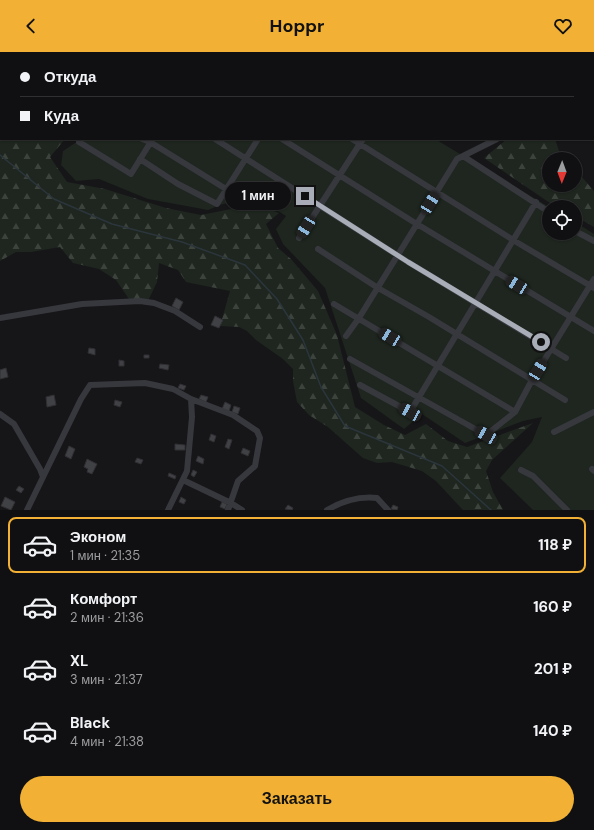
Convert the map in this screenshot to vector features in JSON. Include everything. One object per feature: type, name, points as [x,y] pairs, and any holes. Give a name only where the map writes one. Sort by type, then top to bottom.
[{"type":"street","points":[[217,140],[398,255],[566,358]]},
{"type":"street","points":[[140,159],[178,184],[217,204],[257,140]]},
{"type":"street","points":[[284,140],[417,224],[594,331]]},
{"type":"street","points":[[346,336],[378,288],[457,159],[495,140]]},
{"type":"street","points":[[79,142],[132,174],[151,141],[226,189],[244,203]]},
{"type":"street","points":[[299,238],[362,142],[513,240],[592,287]]},
{"type":"street","points":[[463,156],[542,207]]},
{"type":"street","points":[[360,385],[410,412],[437,364],[536,202]]},
{"type":"street","points":[[582,234],[594,241]]},
{"type":"street","points":[[318,249],[378,288],[456,333],[565,400]]},
{"type":"street","points":[[350,359],[419,396],[486,435],[515,412],[551,349],[592,287],[594,279]]},
{"type":"street","points":[[0,318],[82,304],[140,301],[154,303],[175,311],[200,327]]},
{"type":"street","points":[[334,304],[437,364],[515,412]]},
{"type":"street","points":[[27,510],[81,399],[90,385],[145,383],[173,390],[191,399],[233,415],[257,431],[260,438],[255,466],[238,482],[228,510]]},
{"type":"street","points":[[168,510],[187,471],[191,399]]},
{"type":"street","points":[[554,432],[594,412]]},
{"type":"street","points":[[0,414],[14,424],[40,469],[43,478]]},
{"type":"street","points":[[521,470],[533,476],[567,510]]},
{"type":"street","points":[[183,480],[231,503],[242,510]]},
{"type":"street","points":[[327,510],[344,501],[364,497],[377,498],[388,510]]},
{"type":"green space","points":[[0,140],[64,140],[50,157],[67,182],[105,189],[166,208],[201,215],[256,204],[279,213],[266,224],[278,248],[291,259],[318,291],[337,335],[355,407],[384,425],[405,435],[426,424],[448,441],[467,447],[533,423],[492,460],[486,471],[493,492],[503,510],[463,510],[436,481],[422,471],[392,462],[377,463],[363,458],[328,427],[309,415],[297,402],[293,381],[293,369],[283,359],[256,340],[247,331],[239,327],[220,326],[230,291],[186,282],[178,270],[159,263],[157,282],[146,305],[129,299],[116,280],[99,269],[73,263],[60,247],[31,252],[16,252],[0,261]]},
{"type":"green space","points":[[80,140],[437,140],[542,203],[542,240],[582,240],[582,226],[594,234],[594,510],[533,510],[500,478],[532,442],[542,417],[523,421],[465,443],[422,414],[404,429],[361,398],[325,288],[283,244],[276,229],[286,216],[254,196],[220,205],[208,210],[148,199],[99,179],[76,181],[61,165],[63,151]]},
{"type":"green space","points":[[506,140],[555,140],[560,152],[542,152],[542,192],[582,192],[582,177],[594,191],[594,227],[582,220],[582,200],[546,200],[484,158]]},
{"type":"building","points":[[176,298],[183,302],[179,310],[172,306]]},
{"type":"building","points":[[215,316],[223,320],[219,328],[211,325]]},
{"type":"building","points":[[89,348],[95,349],[95,355],[88,353]]},
{"type":"building","points":[[144,355],[149,355],[149,358],[144,358]]},
{"type":"building","points":[[119,360],[124,361],[124,366],[119,366]]},
{"type":"building","points":[[160,364],[169,365],[168,370],[159,368]]},
{"type":"building","points":[[6,368],[8,377],[0,379],[0,370]]},
{"type":"building","points":[[180,384],[186,386],[184,390],[178,388]]},
{"type":"building","points":[[54,395],[56,405],[47,407],[46,397]]},
{"type":"building","points":[[201,395],[208,397],[206,402],[199,399]]},
{"type":"building","points":[[115,400],[122,402],[120,407],[114,405]]},
{"type":"building","points":[[225,402],[231,405],[229,411],[222,409]]},
{"type":"building","points":[[234,406],[240,408],[238,414],[232,412]]},
{"type":"building","points":[[211,434],[216,436],[214,442],[209,440]]},
{"type":"building","points":[[228,439],[232,440],[229,449],[225,447]]},
{"type":"building","points":[[175,444],[185,445],[185,450],[175,450]]},
{"type":"building","points":[[69,446],[75,449],[71,459],[65,456]]},
{"type":"building","points":[[243,448],[250,451],[248,456],[241,453]]},
{"type":"building","points":[[198,456],[204,459],[203,464],[196,461]]},
{"type":"building","points":[[137,458],[143,460],[141,464],[135,462]]},
{"type":"building","points":[[87,459],[97,464],[92,474],[87,472],[88,469],[84,467]]},
{"type":"building","points":[[193,470],[197,472],[194,477],[191,475]]},
{"type":"building","points":[[169,473],[176,476],[175,479],[168,476]]},
{"type":"building","points":[[19,486],[24,489],[21,493],[16,490]]},
{"type":"building","points":[[5,497],[15,502],[11,510],[1,506]]},
{"type":"building","points":[[181,497],[186,500],[184,504],[179,502]]},
{"type":"building","points":[[222,502],[227,504],[225,509],[220,507]]},
{"type":"building","points":[[288,505],[293,508],[292,510],[285,509]]},
{"type":"building","points":[[393,505],[398,507],[397,510],[391,509]]},
{"type":"waterway","points":[[0,155],[54,199],[112,224],[182,242],[245,265],[277,299],[303,340],[321,387],[345,426],[442,466],[491,510]]},
{"type":"route","points":[[305,196],[408,262],[541,342]]}]
